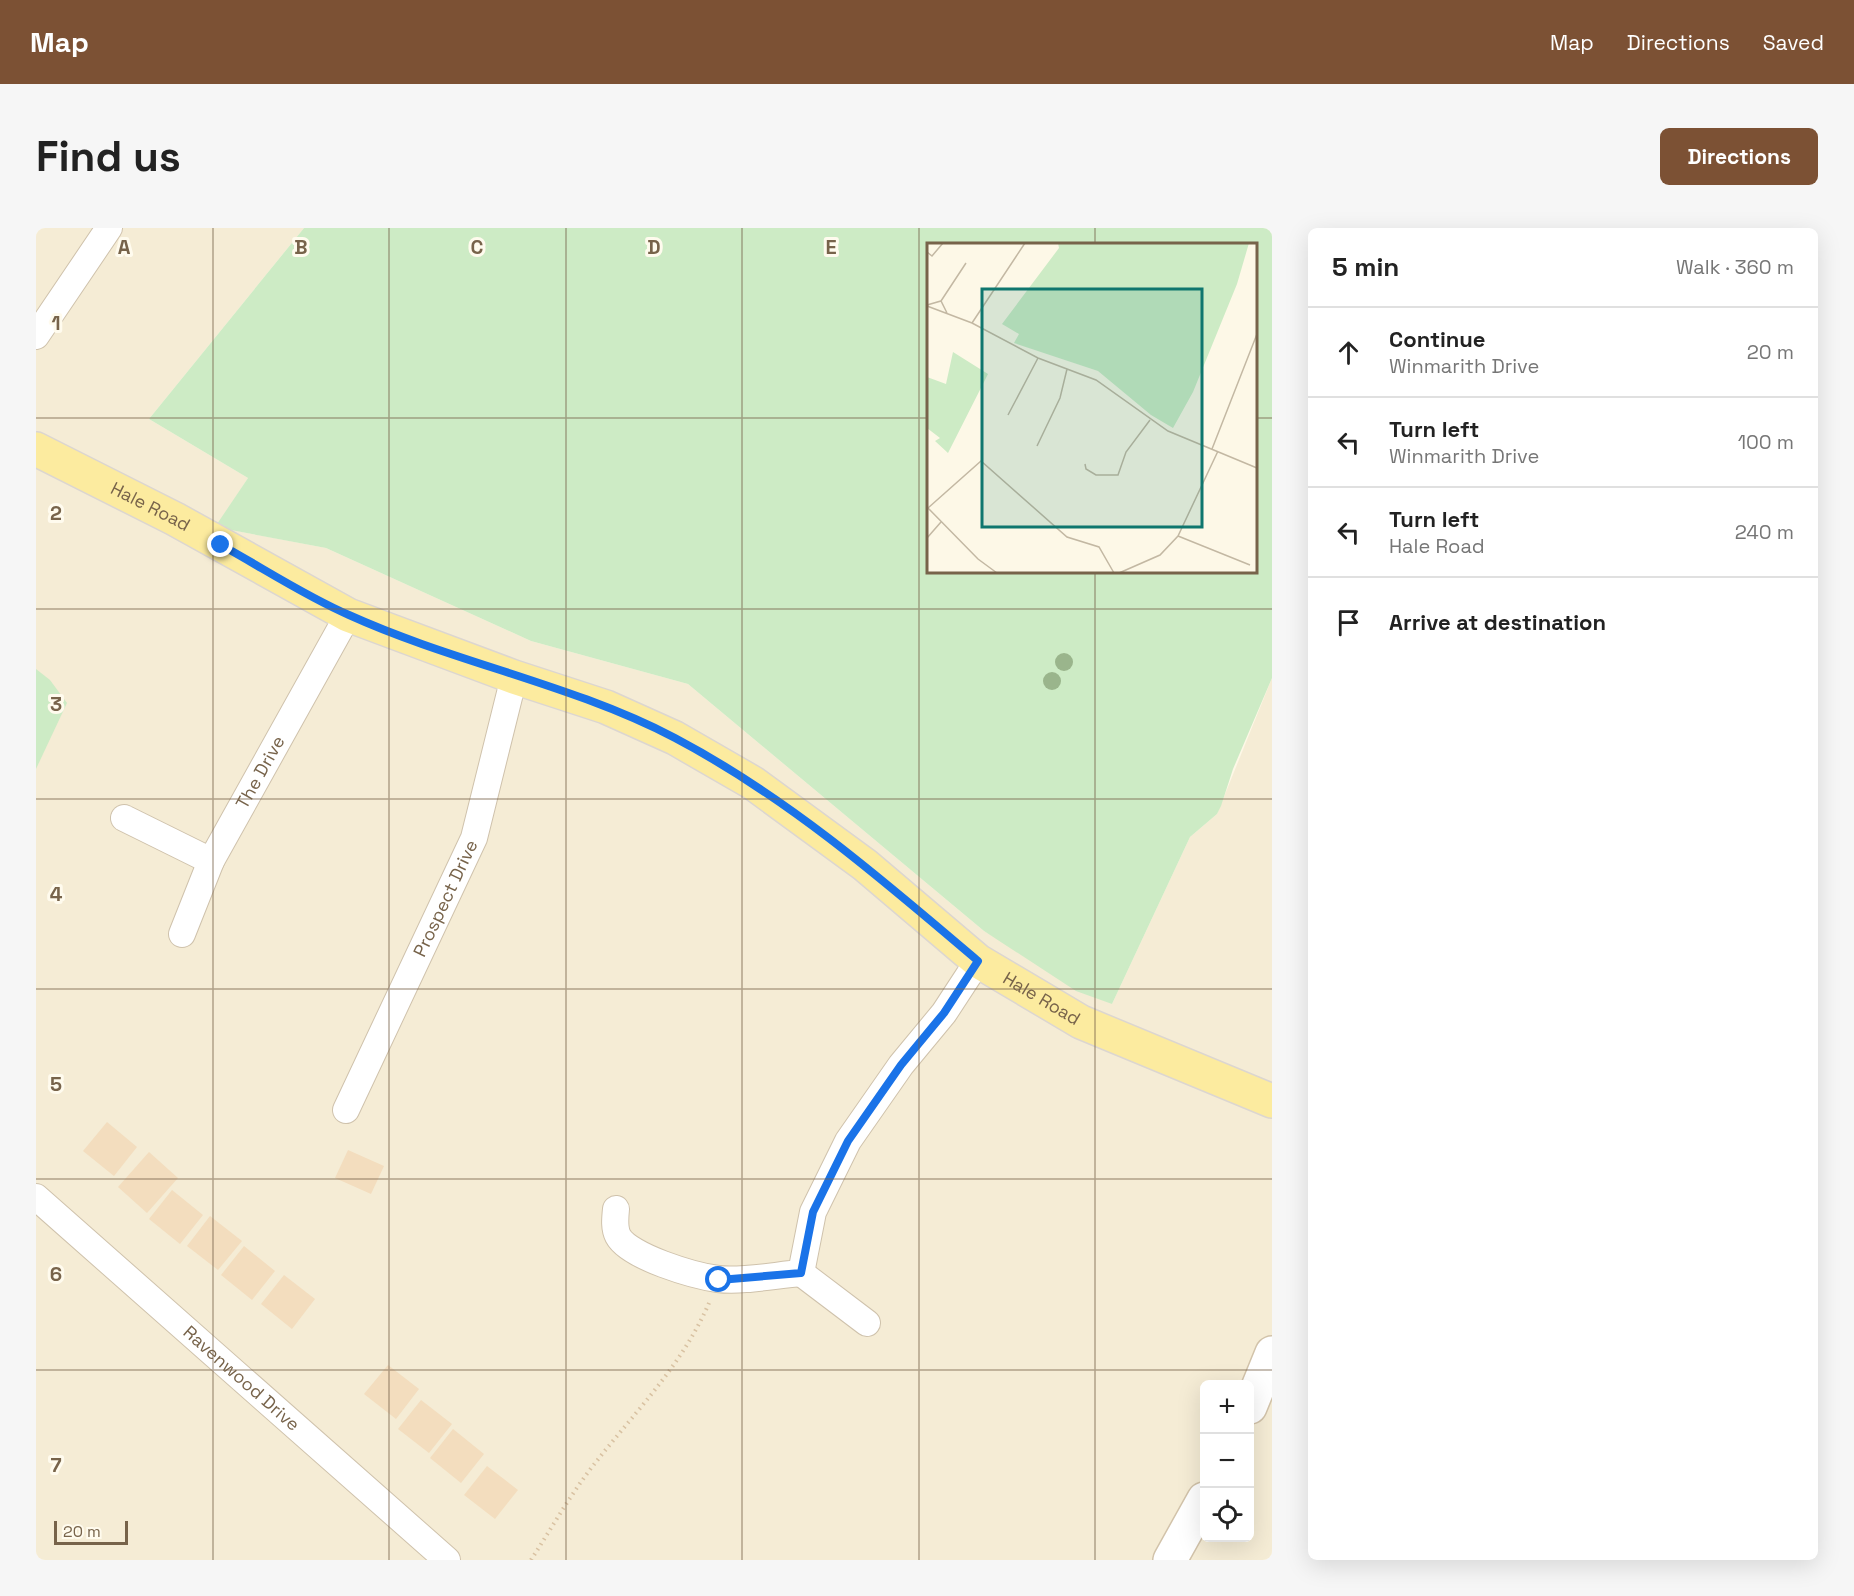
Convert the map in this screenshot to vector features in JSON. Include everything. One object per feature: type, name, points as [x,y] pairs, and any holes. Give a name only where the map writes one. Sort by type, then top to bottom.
[{"type":"main road","name":"Hale Road","points":[[36,449],[175,519],[348,615],[606,707],[675,738],[753,783],[865,865],[978,961],[1081,1022],[1272,1101]]},
{"type":"street","points":[[36,336],[109,228]]},
{"type":"street","name":"The Drive","points":[[182,934],[211,861],[348,615]]},
{"type":"street","name":"Prospect Drive","points":[[346,1110],[474,838],[514,676]]},
{"type":"street","points":[[124,818],[211,861]]},
{"type":"street","points":[[801,1273],[813,1212],[848,1141],[901,1065],[944,1013],[978,961]]},
{"type":"street","name":"Ravenwood Drive","points":[[36,1197],[447,1560]]},
{"type":"street","points":[[616,1209],[615,1228],[619,1239],[635,1251],[678,1269],[719,1280],[801,1273],[867,1323]]},
{"type":"street","points":[[1254,1397],[1272,1353]]},
{"type":"street","points":[[1170,1560],[1200,1506]]},
{"type":"path","points":[[531,1560],[591,1468],[639,1411],[696,1333],[719,1280]]},
{"type":"shaded area","points":[[36,228],[304,228],[149,419],[248,478],[216,527],[326,548],[531,641],[688,684],[984,931],[1112,1004],[1190,837],[1217,814],[1272,678],[1272,1560],[36,1560]]},
{"type":"green space","points":[[304,228],[1272,228],[1272,678],[1233,769],[1221,806],[1217,814],[1190,837],[1112,1004],[1076,991],[984,931],[688,684],[531,641],[326,548],[215,527],[248,478],[149,419]]},
{"type":"green space","points":[[36,669],[50,680],[67,703],[36,769]]},
{"type":"building","points":[[107,1122],[137,1147],[114,1176],[83,1151]]},
{"type":"building","points":[[348,1150],[384,1166],[371,1194],[335,1178]]},
{"type":"building","points":[[149,1152],[178,1178],[147,1213],[118,1187]]},
{"type":"building","points":[[172,1190],[203,1215],[180,1244],[149,1219]]},
{"type":"building","points":[[210,1216],[242,1241],[218,1270],[187,1246]]},
{"type":"building","points":[[244,1246],[275,1271],[252,1300],[221,1275]]},
{"type":"building","points":[[284,1275],[315,1299],[292,1329],[261,1304]]},
{"type":"building","points":[[388,1365],[419,1389],[396,1419],[364,1394]]},
{"type":"building","points":[[421,1400],[452,1424],[429,1453],[398,1429]]},
{"type":"building","points":[[453,1429],[484,1454],[461,1483],[430,1458]]},
{"type":"building","points":[[487,1466],[518,1490],[495,1519],[464,1495]]},
{"type":"route","points":[[221,545],[348,615],[606,707],[675,738],[753,783],[865,865],[978,961],[944,1013],[901,1065],[848,1141],[813,1212],[801,1273],[719,1280]]}]
